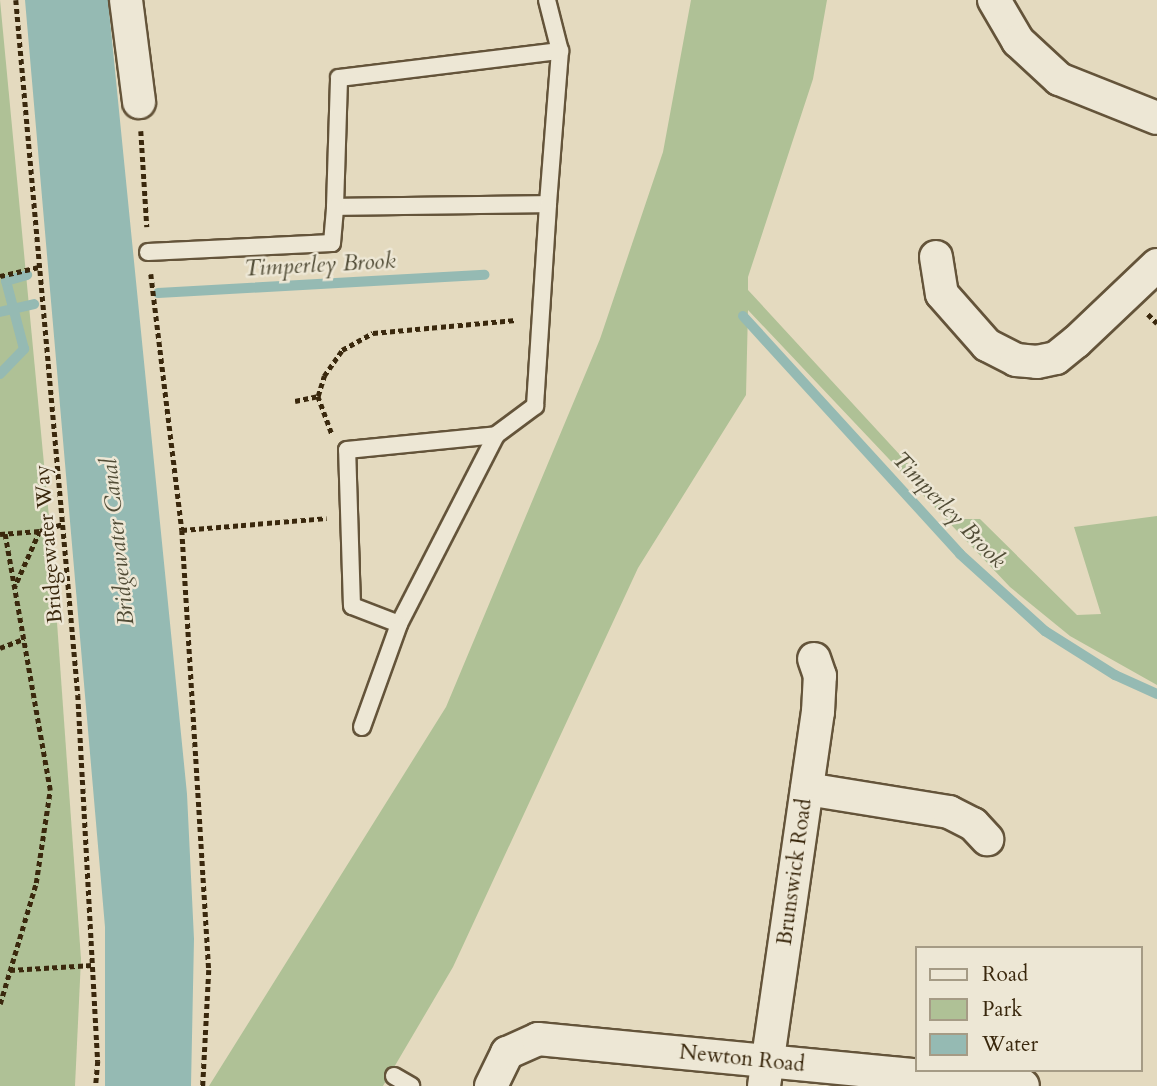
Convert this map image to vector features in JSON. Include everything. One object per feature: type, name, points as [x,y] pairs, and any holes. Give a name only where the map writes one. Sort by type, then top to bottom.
[{"type":"street","points":[[127,0],[139,102]]},
{"type":"street","points":[[994,0],[1018,41],[1053,75],[1157,118]]},
{"type":"street","points":[[936,257],[942,294],[987,345],[1016,360],[1037,362],[1056,358],[1076,342],[1157,265]]},
{"type":"street","name":"Brunswick Road","points":[[766,1074],[821,690],[814,659]]},
{"type":"street","points":[[807,789],[949,813],[973,824],[987,839]]},
{"type":"street","name":"Newton Road","points":[[491,1086],[507,1053],[538,1040],[766,1074],[1023,1086]]},
{"type":"lane","points":[[362,727],[399,624],[496,435],[535,405],[560,51],[547,0]]},
{"type":"lane","points":[[148,252],[332,243],[339,78],[560,51]]},
{"type":"lane","points":[[335,207],[548,204]]},
{"type":"lane","points":[[399,624],[352,607],[347,450],[496,435]]},
{"type":"lane","points":[[394,1076],[411,1086]]},
{"type":"path","name":"Bridgewater Way","points":[[16,0],[63,524],[93,965],[96,1086]]},
{"type":"path","points":[[139,102],[148,252],[182,530],[209,970],[203,1086]]},
{"type":"path","points":[[0,276],[39,267]]},
{"type":"path","points":[[347,450],[331,433],[318,396],[324,376],[342,350],[373,333],[541,310]]},
{"type":"path","points":[[295,401],[318,396]]},
{"type":"path","points":[[182,530],[349,517]]},
{"type":"path","points":[[0,1004],[36,883],[50,790],[24,639],[2,534],[40,531],[63,524]]},
{"type":"path","points":[[14,589],[40,531]]},
{"type":"path","points":[[0,648],[24,639]]},
{"type":"path","points":[[10,970],[93,965]]},
{"type":"green space","points":[[0,0],[51,538],[81,959],[75,1086],[0,1086]]},
{"type":"green space","points":[[691,0],[827,0],[813,79],[748,277],[748,290],[959,519],[980,519],[1077,615],[1101,614],[1074,527],[1157,516],[1157,685],[1070,636],[1010,587],[748,310],[746,395],[638,568],[453,967],[383,1086],[209,1086],[446,707],[600,339],[663,152]]},
{"type":"water","name":"Bridgewater Canal","points":[[25,0],[108,0],[187,794],[194,939],[191,1086],[105,1086],[105,927]]},
{"type":"waterway","points":[[0,374],[24,349],[6,281],[27,275]]},
{"type":"waterway","name":"Timperley Brook","points":[[158,293],[485,275]]},
{"type":"waterway","name":"Timperley Brook","points":[[0,312],[34,304]]},
{"type":"waterway","name":"Timperley Brook","points":[[743,316],[960,554],[1045,631],[1115,675],[1157,694]]}]
